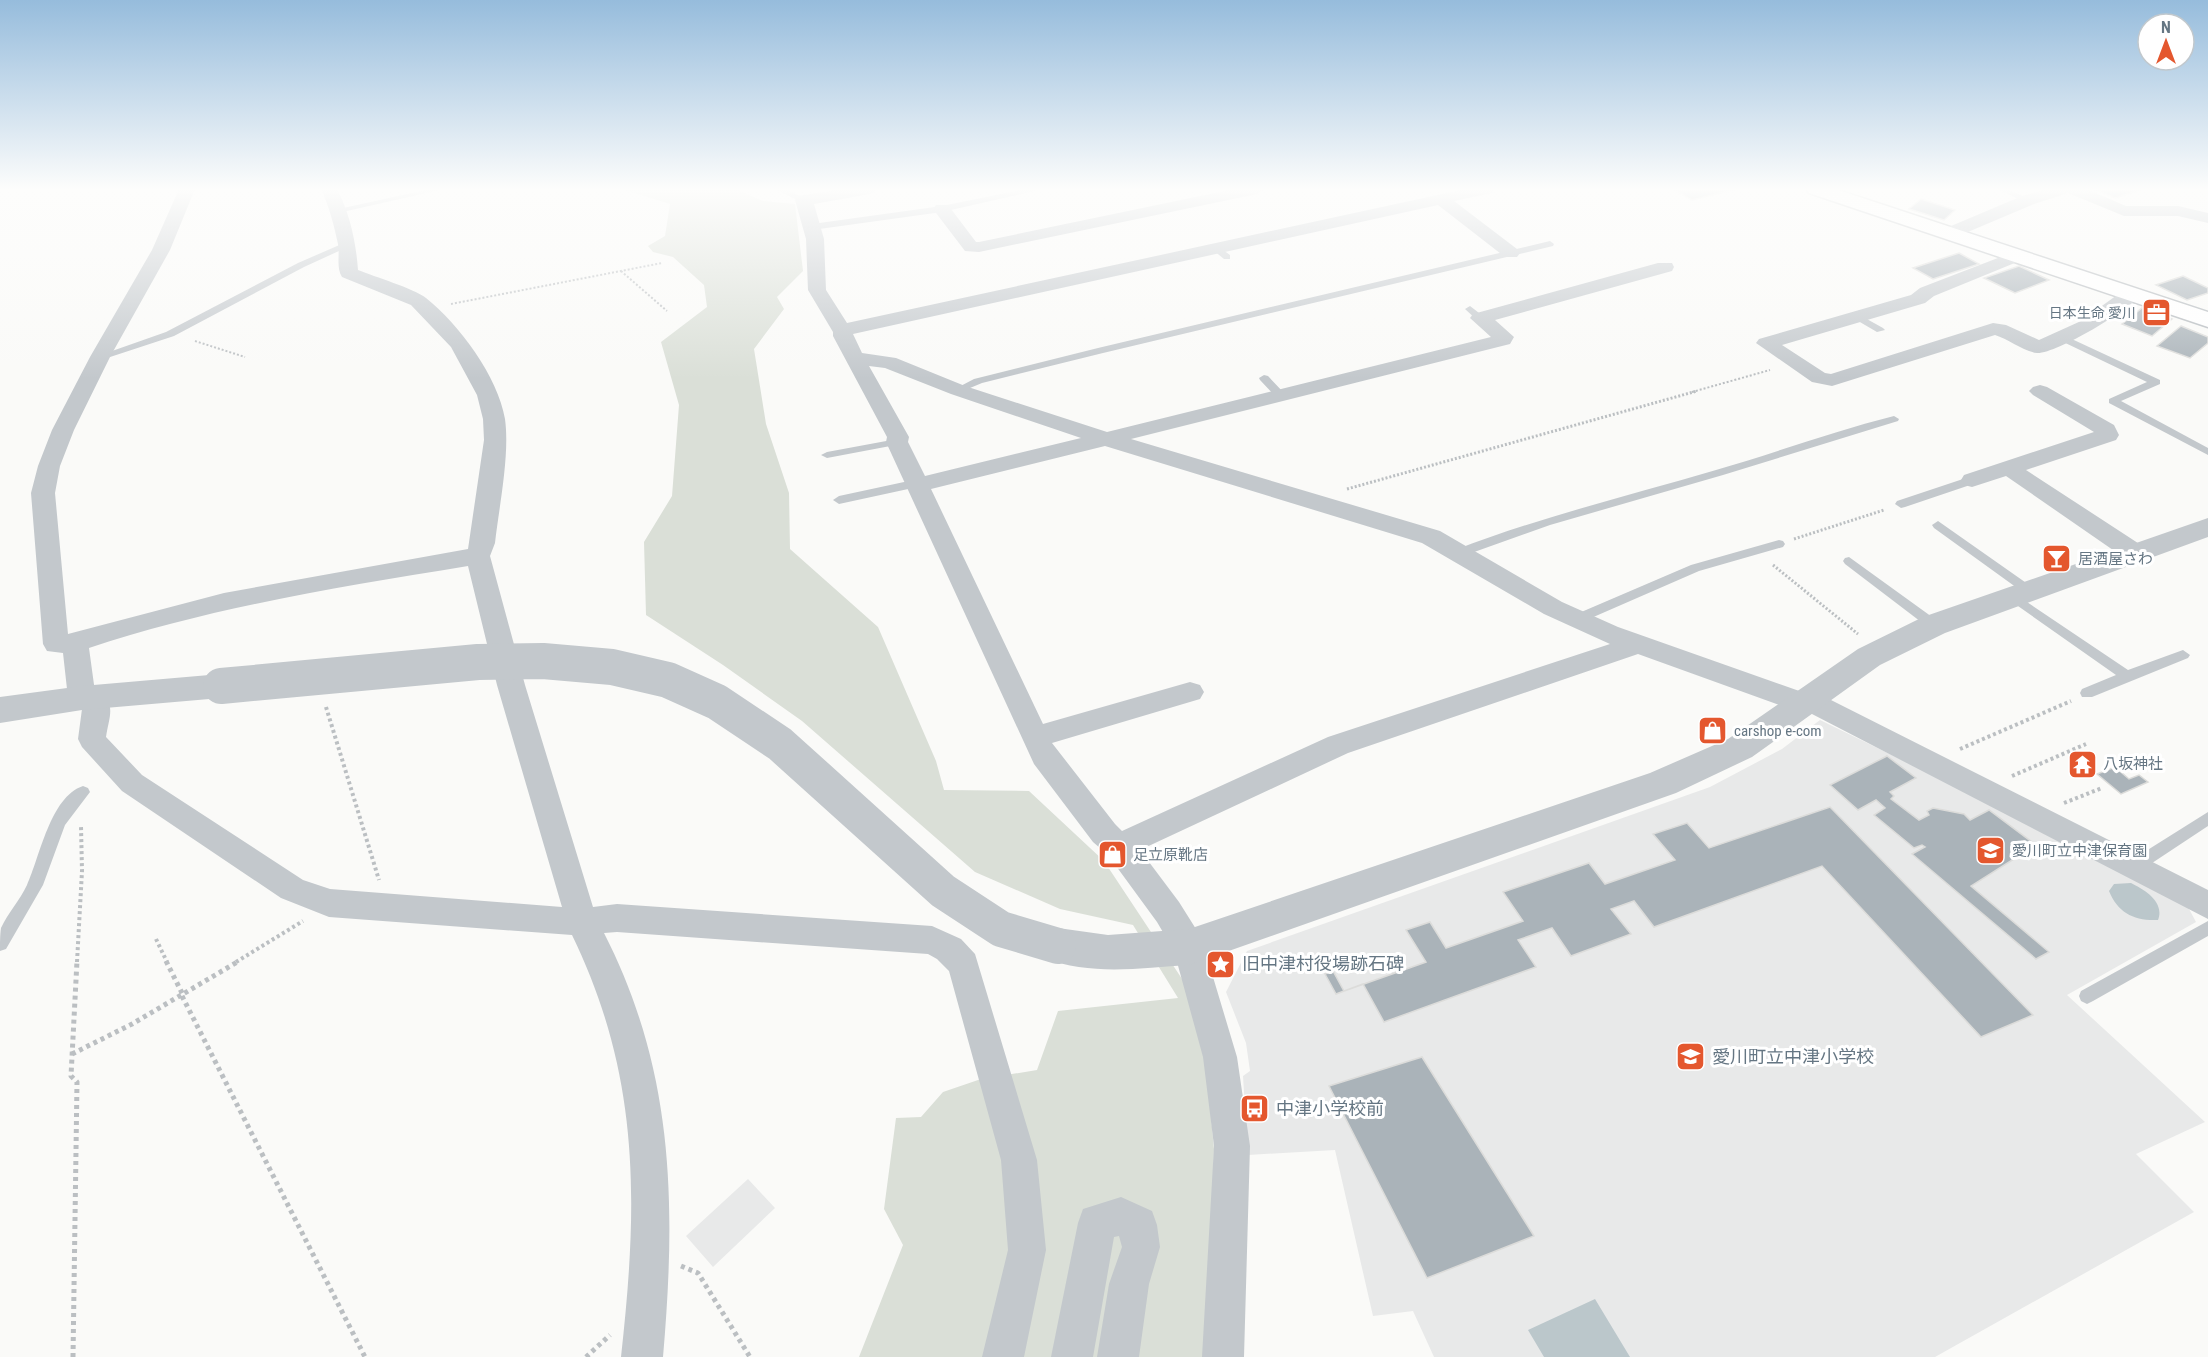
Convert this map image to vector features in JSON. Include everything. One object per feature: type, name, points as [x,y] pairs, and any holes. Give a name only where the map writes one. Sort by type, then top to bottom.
[{"type":"main road","points":[[2005,252],[2208,320]]},
{"type":"street","points":[[160,252],[100,357],[63,430],[49,466],[43,493],[56,644],[75,643],[116,628],[219,602],[478,556]]},
{"type":"street","points":[[348,252],[349,273],[417,301],[426,309],[460,344],[488,395],[494,419],[495,440],[483,543],[478,556],[511,685],[582,922],[601,956],[640,1076],[652,1191],[649,1298],[642,1357]]},
{"type":"street","points":[[816,252],[817,290],[837,326],[843,330],[1224,252]]},
{"type":"street","points":[[2016,256],[1927,292],[1918,299],[1766,343],[1819,378],[1832,380],[1993,329],[1999,329],[2039,347],[2088,325],[2131,294]]},
{"type":"street","points":[[918,484],[1503,340],[1504,337],[1475,314],[1568,289],[1660,271]]},
{"type":"street","points":[[843,330],[843,336],[898,437],[897,442],[1044,756],[1104,833],[1119,846],[1168,912],[1189,947],[1220,1057],[1232,1146],[1223,1357]]},
{"type":"street","points":[[856,358],[889,362],[958,390],[1108,439],[1431,537],[1543,603],[1577,619],[1637,645],[1803,703],[1817,705],[2208,905]]},
{"type":"street","points":[[1972,480],[2108,435],[2106,430],[2049,400]]},
{"type":"street","points":[[2010,469],[2135,553]]},
{"type":"street","points":[[0,710],[82,699],[478,662],[543,661],[612,667],[668,680],[717,702],[780,744],[943,891],[1001,929],[1058,946],[1108,953],[1189,947],[1663,783],[1740,748],[1880,652],[1934,625],[2208,526]]},
{"type":"street","points":[[75,643],[82,699]]},
{"type":"street","points":[[1119,846],[1338,745],[1637,645]]},
{"type":"street","points":[[1035,737],[1173,692]]},
{"type":"street","points":[[82,699],[97,704],[93,739],[132,783],[292,889],[328,903],[582,922],[617,918],[872,935],[932,940],[949,949],[963,964],[1019,1160],[1027,1250],[1003,1357]]},
{"type":"street","points":[[1072,1357],[1097,1223],[1121,1216],[1138,1225],[1141,1246],[1129,1284],[1118,1357]]},
{"type":"lane","points":[[100,357],[170,334],[329,252]]},
{"type":"lane","points":[[958,390],[978,381],[1102,350],[1511,253]]},
{"type":"lane","points":[[1856,316],[1880,330]]},
{"type":"lane","points":[[2061,337],[2161,380],[2113,401],[2208,452]]},
{"type":"lane","points":[[1264,378],[1280,395]]},
{"type":"lane","points":[[1459,553],[1522,528],[1691,481],[1894,419]]},
{"type":"lane","points":[[2196,446],[2208,441]]},
{"type":"lane","points":[[827,455],[897,442]]},
{"type":"lane","points":[[1901,504],[1972,480]]},
{"type":"lane","points":[[844,496],[918,484]]},
{"type":"lane","points":[[1938,525],[2020,593],[2127,676]]},
{"type":"lane","points":[[1950,535],[1963,530]]},
{"type":"lane","points":[[1577,619],[1695,568],[1779,544]]},
{"type":"lane","points":[[1849,561],[1934,625]]},
{"type":"lane","points":[[2087,693],[2182,655]]},
{"type":"lane","points":[[0,944],[40,875],[50,837],[65,809],[83,792]]},
{"type":"lane","points":[[2135,866],[2208,818]]},
{"type":"lane","points":[[2087,996],[2208,928]]},
{"type":"path","points":[[426,309],[662,262]]},
{"type":"path","points":[[621,271],[667,311]]},
{"type":"path","points":[[170,334],[245,357]]},
{"type":"path","points":[[1312,500],[1794,362]]},
{"type":"path","points":[[1779,544],[1901,504]]},
{"type":"path","points":[[1756,550],[1880,652]]},
{"type":"path","points":[[1929,762],[2040,717],[2087,693]]},
{"type":"path","points":[[324,700],[384,897],[379,907]]},
{"type":"path","points":[[1982,789],[2086,744]]},
{"type":"path","points":[[74,1357],[77,1082],[71,1076],[82,871],[83,792]]},
{"type":"path","points":[[72,1054],[109,1037],[183,995],[322,909],[328,903]]},
{"type":"path","points":[[156,939],[365,1357]]},
{"type":"path","points":[[650,1263],[676,1264],[698,1273],[750,1357]]},
{"type":"shaded area","points":[[654,252],[801,252],[803,271],[777,297],[784,309],[754,349],[766,424],[789,493],[790,549],[878,627],[936,761],[944,790],[1029,791],[1104,861],[1192,994],[1207,1073],[1214,1149],[1207,1357],[859,1357],[903,1245],[884,1209],[896,1118],[921,1117],[943,1092],[981,1079],[1037,1070],[1058,1011],[1178,998],[1133,925],[1060,909],[975,872],[802,721],[723,665],[646,615],[644,542],[672,496],[679,405],[661,342],[707,307],[704,285],[673,257]]},
{"type":"shaded area","name":"愛川町立中津小学校","points":[[1820,720],[1974,795],[2188,907],[2196,922],[2067,995],[2205,1122],[2136,1154],[2194,1212],[1935,1357],[1434,1357],[1413,1311],[1373,1316],[1335,1150],[1248,1155],[1243,1076],[1250,1071],[1246,1043],[1226,992],[1247,951],[1710,787],[1782,749]]},
{"type":"shaded area","points":[[2131,883],[2148,893],[2156,902],[2159,908],[2158,920],[2134,917],[2117,905],[2109,891],[2114,884]]},
{"type":"shaded area","points":[[748,1179],[775,1208],[713,1267],[686,1236]]},
{"type":"shaded area","points":[[1595,1299],[1630,1357],[1544,1357],[1528,1330]]},
{"type":"building","points":[[1959,253],[1979,264],[1933,279],[1913,268]]},
{"type":"building","points":[[2019,266],[2049,280],[2015,293],[1984,278]]},
{"type":"building","points":[[2183,276],[2208,288],[2208,293],[2187,300],[2156,285]]},
{"type":"building","points":[[2143,307],[2172,319],[2152,336],[2122,324]]},
{"type":"building","points":[[2181,326],[2208,337],[2208,343],[2190,358],[2157,346]]},
{"type":"building","points":[[1887,756],[1916,778],[1890,792],[1894,796],[1891,799],[1919,820],[1929,815],[1927,811],[1933,808],[1964,814],[1970,820],[1989,810],[2036,845],[1971,886],[2049,952],[2036,959],[1912,854],[1925,847],[1922,845],[1914,848],[1874,815],[1885,808],[1876,800],[1858,810],[1830,785]]},
{"type":"building","points":[[2115,767],[2129,779],[2139,775],[2148,782],[2121,794],[2097,774]]},
{"type":"building","points":[[1830,807],[2033,1015],[1981,1037],[1822,866],[1654,927],[1634,901],[1611,909],[1631,934],[1571,956],[1552,928],[1518,940],[1536,967],[1384,1022],[1363,984],[1426,962],[1406,930],[1430,922],[1446,948],[1523,921],[1503,892],[1589,863],[1605,884],[1675,860],[1653,834],[1687,823],[1709,848]]},
{"type":"building","points":[[1333,971],[1344,991],[1336,994],[1325,974]]},
{"type":"building","points":[[1422,1057],[1534,1236],[1427,1278],[1329,1086]]},
{"type":"place","name":"日本生命 愛川","points":[[2157,313]]},
{"type":"place","name":"居酒屋さわ","points":[[2057,559]]},
{"type":"place","name":"carshop e-com","points":[[1713,731]]},
{"type":"place","name":"八坂神社","points":[[2082,764]]},
{"type":"place","name":"愛川町立中津保育園","points":[[1991,851]]},
{"type":"place","name":"足立原靴店","points":[[1112,855]]},
{"type":"place","name":"旧中津村役場跡石碑","points":[[1221,964]]},
{"type":"place","name":"愛川町立中津小学校","points":[[1691,1057]]},
{"type":"place","name":"中津小学校前","points":[[1255,1109]]}]
